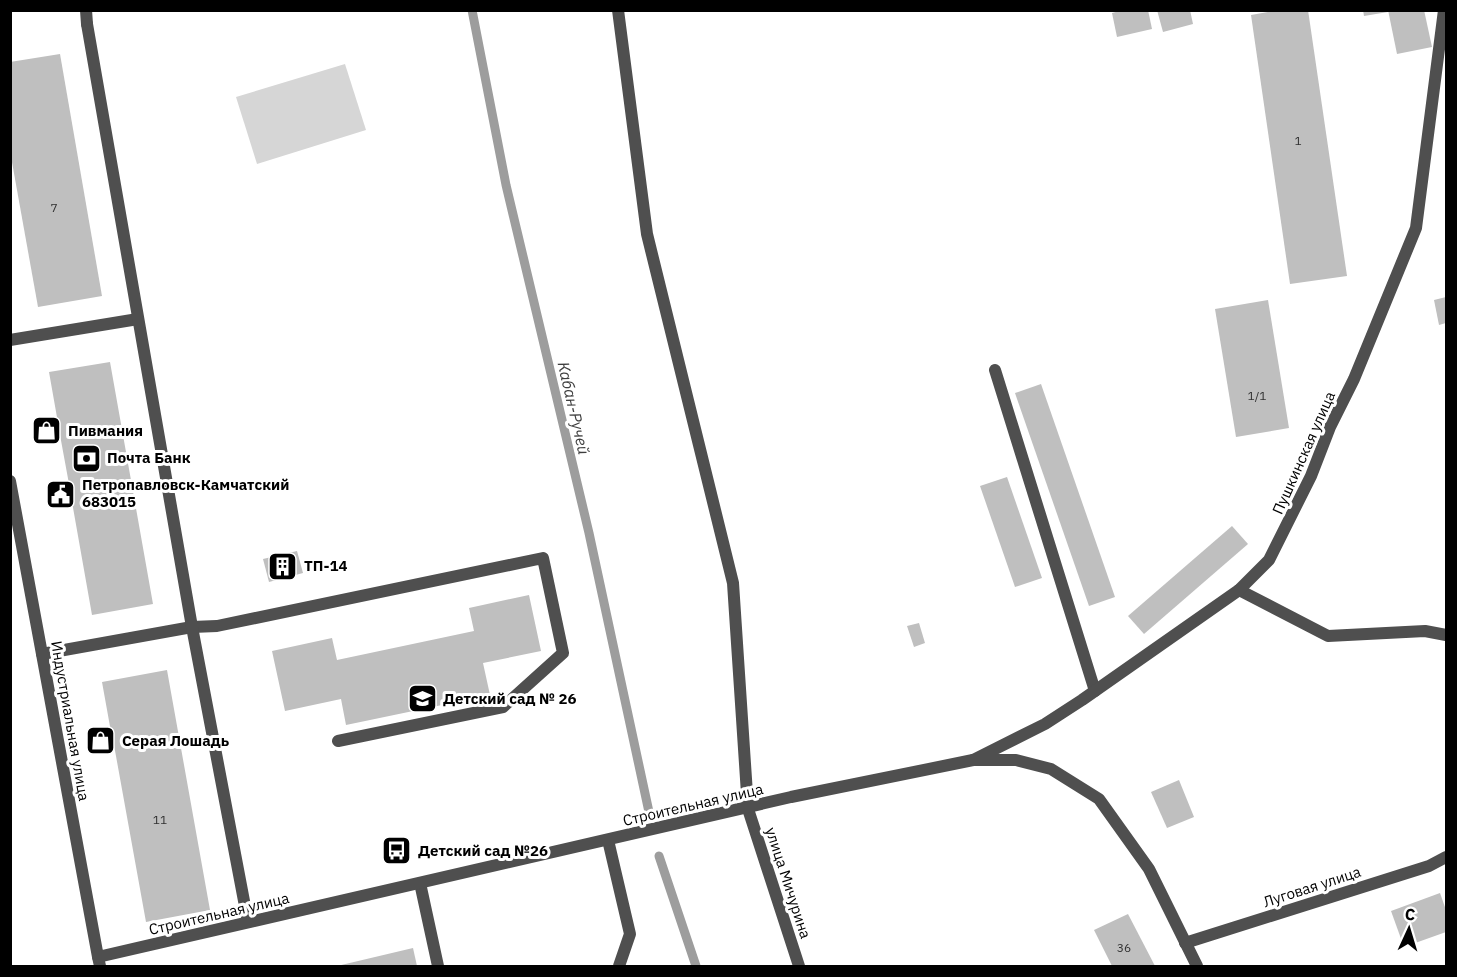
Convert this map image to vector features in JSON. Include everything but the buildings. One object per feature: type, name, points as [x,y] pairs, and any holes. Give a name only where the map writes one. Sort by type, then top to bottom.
[{"type":"street","points":[[86,10],[192,627],[248,922]]},
{"type":"street","name":"улица Мичурина","points":[[618,10],[646,234],[733,583],[747,809],[799,966]]},
{"type":"street","name":"Пушкинская улица","points":[[973,760],[1046,724],[1095,691],[1239,590],[1269,560],[1311,477],[1330,427],[1354,379],[1416,228],[1444,10]]},
{"type":"street","points":[[10,340],[138,319]]},
{"type":"street","points":[[995,370],[1095,691]]},
{"type":"street","name":"Индустриальная улица","points":[[10,481],[99,962]]},
{"type":"street","points":[[42,654],[192,627],[217,626],[543,558],[563,653],[503,707],[338,741]]},
{"type":"street","points":[[1239,590],[1328,636],[1425,632],[1446,635]]},
{"type":"street","name":"Строительная улица","points":[[99,962],[248,922],[747,809],[791,797],[973,760],[1016,760],[1051,769],[1099,799],[1149,869],[1197,966]]},
{"type":"street","points":[[608,840],[630,934],[619,966]]},
{"type":"street","name":"Луговая улица","points":[[1185,943],[1429,866],[1446,857]]},
{"type":"street","points":[[420,883],[438,966]]},
{"type":"shaded area","points":[[345,64],[366,130],[257,164],[236,97]]},
{"type":"waterway","name":"Кабан-Ручей","points":[[472,10],[506,185],[589,533],[649,812]]},
{"type":"waterway","name":"Кабан-Ручей","points":[[659,856],[696,966]]},
{"type":"place","name":"Пивмания","points":[[47,431]]},
{"type":"place","name":"Почта Банк","points":[[86,458]]},
{"type":"place","name":"Петропавловск-Камчатский 683015","points":[[61,494]]},
{"type":"place","name":"ТП-14","points":[[283,566]]},
{"type":"place","name":"Детский сад № 26","points":[[422,699]]},
{"type":"place","name":"Серая Лошадь","points":[[101,741]]},
{"type":"place","name":"Детский сад №26","points":[[397,851]]}]
